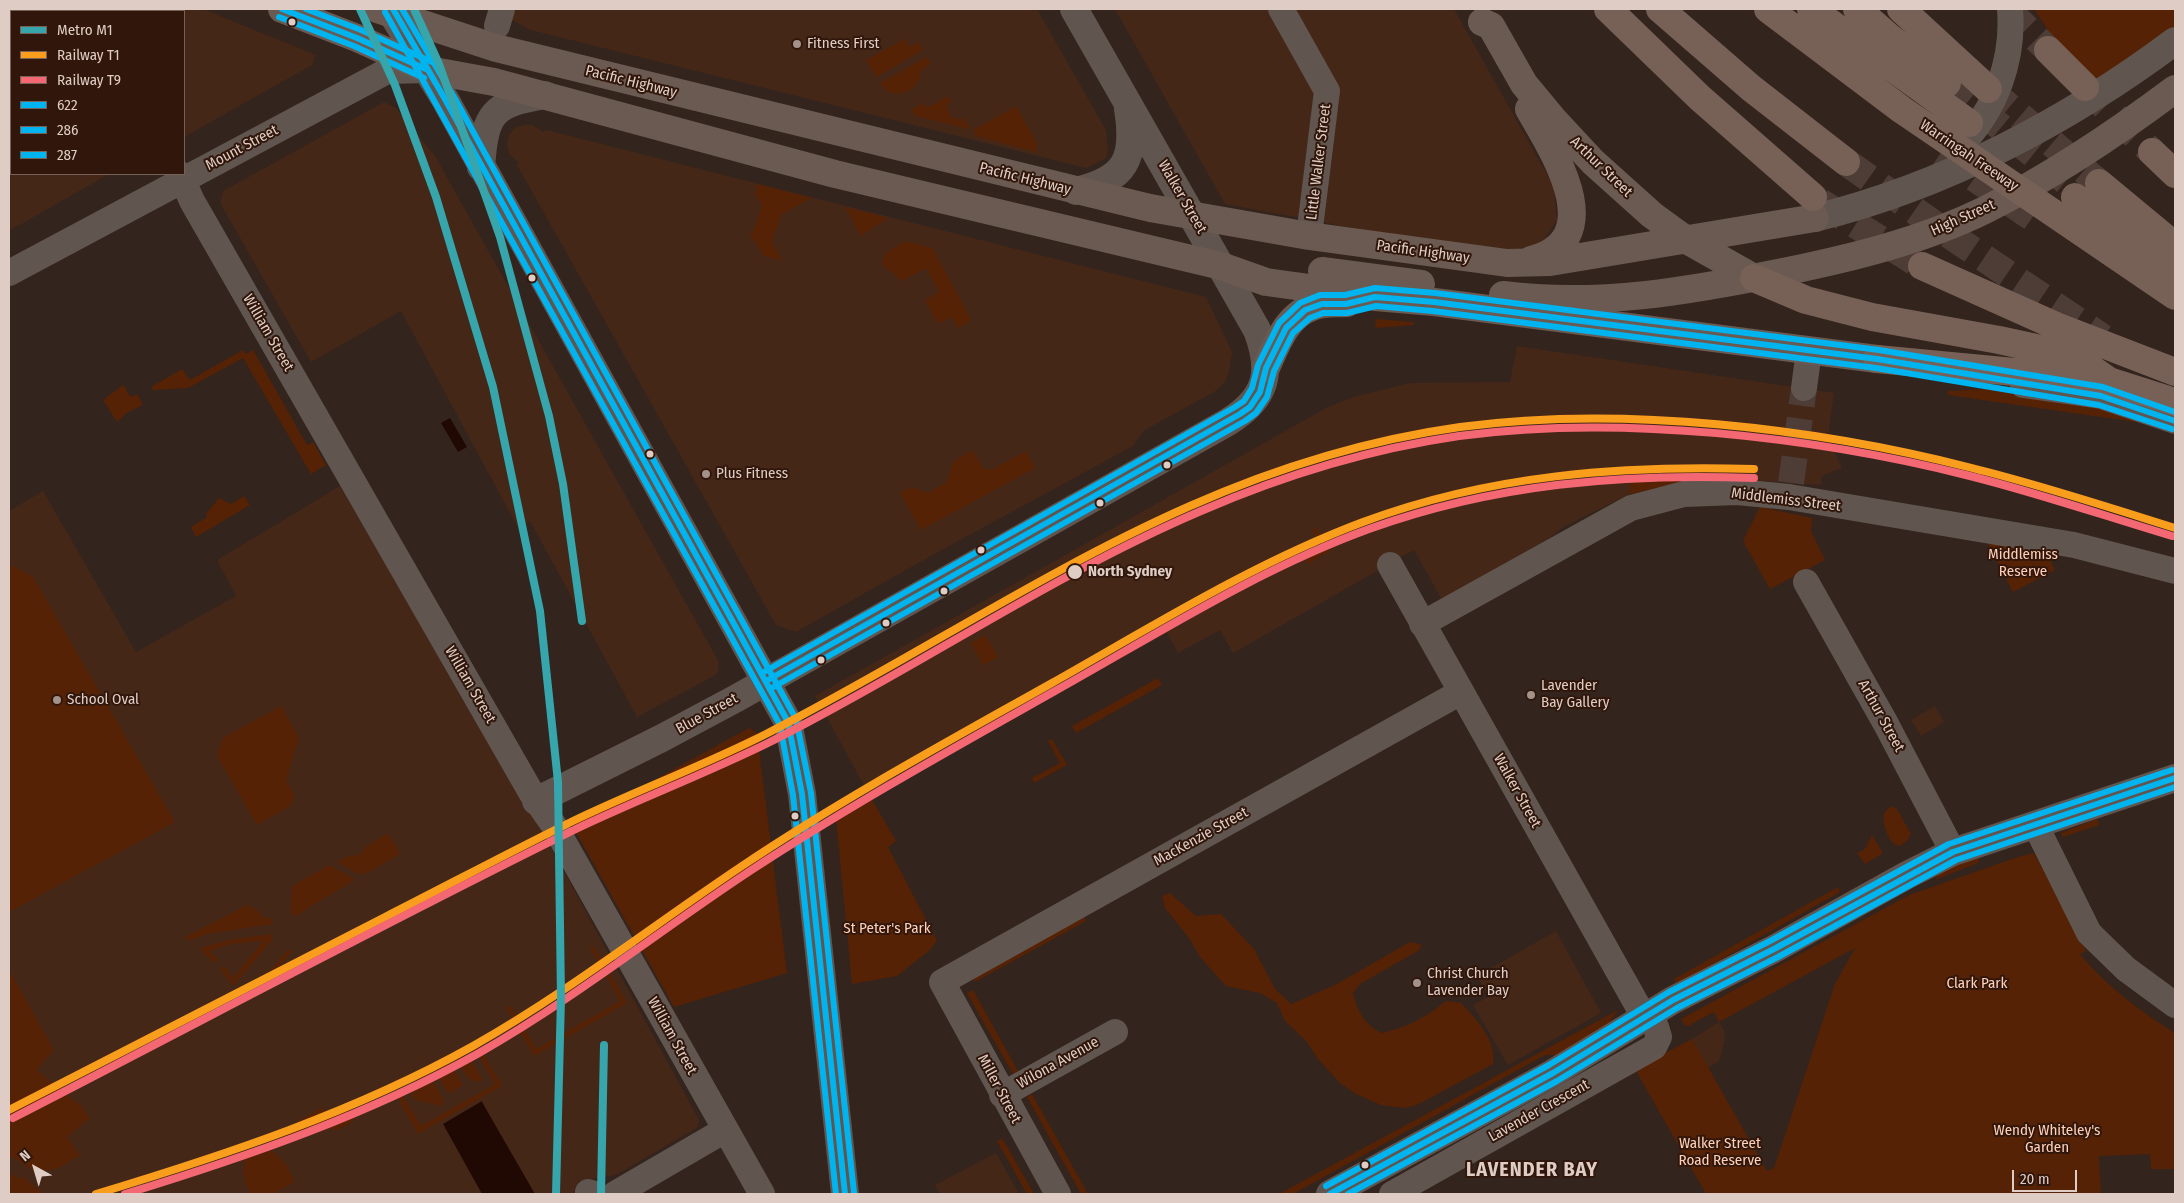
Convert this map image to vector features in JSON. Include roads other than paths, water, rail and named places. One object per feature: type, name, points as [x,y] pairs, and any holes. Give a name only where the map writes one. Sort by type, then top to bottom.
[{"type":"highway","points":[[1608,9],[1819,210]]},
{"type":"highway","points":[[1660,9],[1751,88],[1846,162]]},
{"type":"highway","name":"Warringah Freeway","points":[[1747,9],[1815,63],[1940,154]]},
{"type":"highway","name":"Warringah Freeway","points":[[1768,9],[1902,110],[2175,296]]},
{"type":"highway","points":[[1810,9],[1969,123]]},
{"type":"highway","points":[[1857,9],[1948,83]]},
{"type":"highway","points":[[1901,9],[1988,89]]},
{"type":"highway","points":[[2048,50],[2085,87]]},
{"type":"highway","points":[[2152,152],[2175,174]]},
{"type":"highway","points":[[2099,183],[2175,246]]},
{"type":"highway","points":[[2075,197],[2175,270]]},
{"type":"highway","points":[[2036,220],[2175,312]]},
{"type":"highway","points":[[1922,266],[2056,326],[2175,372]]},
{"type":"highway","points":[[1754,278],[1806,300],[1872,317],[2032,346],[2073,356],[2110,381]]},
{"type":"highway","points":[[1877,359],[2110,381],[2175,402]]},
{"type":"main road","points":[[282,9],[357,38],[428,70],[494,82],[835,174],[1221,266],[1266,282],[1376,298],[1434,302],[1877,359]]},
{"type":"main road","name":"Pacific Highway","points":[[389,10],[496,48],[1076,191],[1194,216],[1309,236],[1507,263],[1567,260],[1685,239]]},
{"type":"main road","name":"Arthur Street","points":[[1479,15],[1491,26],[1524,84],[1593,162],[1685,239],[1754,278]]},
{"type":"main road","name":"Arthur Street","points":[[1479,15],[1483,30],[1561,166],[1572,202],[1569,227],[1559,246],[1535,259],[1507,263]]},
{"type":"main road","name":"High Street","points":[[1754,278],[1833,261],[1919,237],[1984,211],[2094,147],[2175,89]]},
{"type":"main road","points":[[1685,239],[1819,210]]},
{"type":"main road","points":[[1221,266],[1258,262],[1516,296],[1557,299],[1641,297],[1754,278]]},
{"type":"main road","points":[[1263,380],[1286,328],[1305,310],[1322,304],[1346,304],[1376,298]]},
{"type":"street","name":"Walker Street","points":[[1074,9],[1194,216],[1257,330],[1263,380]]},
{"type":"street","name":"Little Walker Street","points":[[1281,9],[1327,91],[1309,236]]},
{"type":"street","points":[[1819,210],[1880,197],[1905,185],[1945,160],[1963,143],[1980,120],[2002,80],[2010,43],[2010,9]]},
{"type":"street","points":[[389,10],[428,70],[766,681],[790,728],[802,794],[845,1194]]},
{"type":"street","points":[[1819,210],[1913,189],[1970,165],[2050,122],[2175,41]]},
{"type":"street","name":"Mount Street","points":[[185,174],[387,71],[428,70]]},
{"type":"street","points":[[481,167],[486,130],[494,115],[502,106],[512,102],[545,95]]},
{"type":"street","points":[[1076,191],[1098,186],[1110,180],[1122,166],[1129,151],[1132,135],[1127,102]]},
{"type":"street","name":"Mount Street","points":[[9,273],[181,176]]},
{"type":"street","name":"William Street","points":[[181,176],[206,226],[536,801],[558,833],[762,1194]]},
{"type":"street","points":[[1804,388],[1809,351]]},
{"type":"street","points":[[1877,359],[2036,387],[2101,396],[2175,420]]},
{"type":"street","name":"Blue Street","points":[[536,801],[662,738],[1228,422],[1250,407],[1263,380]]},
{"type":"street","name":"Middlemiss Street","points":[[1422,624],[1631,508],[1684,494],[1790,490],[2074,545],[2175,572]]},
{"type":"street","name":"Walker Street","points":[[1390,565],[1644,1017]]},
{"type":"street","name":"Arthur Street","points":[[1806,582],[1886,724],[1954,852]]},
{"type":"street","name":"MacKenzie Street","points":[[942,982],[1461,692]]},
{"type":"street","points":[[1330,1194],[1553,1072],[1697,987],[1774,950],[1907,875],[1954,852],[2175,778]]},
{"type":"street","points":[[2035,824],[2089,933],[2126,969],[2175,1005]]},
{"type":"street","name":"Miller Street","points":[[942,982],[1002,1095],[1058,1194]]},
{"type":"street","name":"Lavender Crescent","points":[[1392,1194],[1654,1047],[1659,1038],[1659,1032],[1644,1017]]},
{"type":"street","name":"Wilona Avenue","points":[[1002,1095],[1115,1032]]},
{"type":"street","points":[[615,1194],[725,1130]]},
{"type":"tunnel","points":[[2007,9],[2048,50]]},
{"type":"tunnel","points":[[1947,83],[2099,208]]},
{"type":"tunnel","points":[[2085,87],[2152,152]]},
{"type":"tunnel","points":[[1988,89],[2099,183]]},
{"type":"tunnel","points":[[1940,154],[2036,220]]},
{"type":"tunnel","points":[[1846,162],[1938,227],[2103,338]]},
{"type":"tunnel","points":[[1820,202],[1922,266]]},
{"type":"tunnel","points":[[1791,483],[1804,388]]},
{"type":"metro line","name":"M1","points":[[360,9],[395,85],[436,197],[493,387],[540,611],[558,782],[561,998],[556,1194]]},
{"type":"metro line","name":"M1","points":[[414,9],[439,64],[500,237],[549,416],[563,484],[582,621]]},
{"type":"metro line","name":"M1","points":[[601,1194],[604,1045]]},
{"type":"rail line","name":"T1","points":[[9,1110],[549,833],[766,734],[872,677],[1029,587],[1135,531],[1222,492],[1322,457],[1391,439],[1460,427],[1522,421],[1586,418],[1718,424],[1849,442],[1912,454],[2023,482],[2175,528]]},
{"type":"rail line","name":"T9","points":[[13,1118],[505,864],[576,829],[768,743],[876,685],[1037,593],[1145,536],[1264,486],[1360,456],[1426,441],[1521,430],[1585,427],[1716,433],[1782,440],[1910,462],[2021,490],[2172,536]]},
{"type":"rail line","name":"T1","points":[[96,1194],[193,1164],[336,1112],[428,1070],[473,1046],[576,982],[742,866],[856,794],[1204,596],[1322,538],[1411,506],[1459,493],[1556,476],[1655,469],[1754,469]]},
{"type":"rail line","name":"T9","points":[[125,1194],[216,1165],[306,1133],[394,1096],[479,1053],[582,988],[750,871],[863,801],[939,756],[1209,604],[1288,563],[1328,545],[1416,514],[1463,501],[1511,492],[1607,480],[1705,477],[1754,478]]},
{"type":"place","name":"Fitness First","points":[[797,44]]},
{"type":"place","name":"Plus Fitness","points":[[706,474]]},
{"type":"place","name":"North Sydney","points":[[1075,572]]},
{"type":"place","name":"Lavender Bay Gallery","points":[[1531,695]]},
{"type":"place","name":"School Oval","points":[[57,700]]},
{"type":"place","name":"Christ Church Lavender Bay","points":[[1417,983]]},
{"type":"district","name":"LAVENDER BAY","points":[[1532,1170]]},
{"type":"park label","name":"Middlemiss Reserve","points":[[2023,564]]},
{"type":"park label","name":"St Peter's Park","points":[[887,929]]},
{"type":"park label","name":"Clark Park","points":[[1977,984]]},
{"type":"park label","name":"Wendy Whiteley's Garden","points":[[2047,1140]]},
{"type":"park label","name":"Walker Street Road Reserve","points":[[1720,1152]]}]
